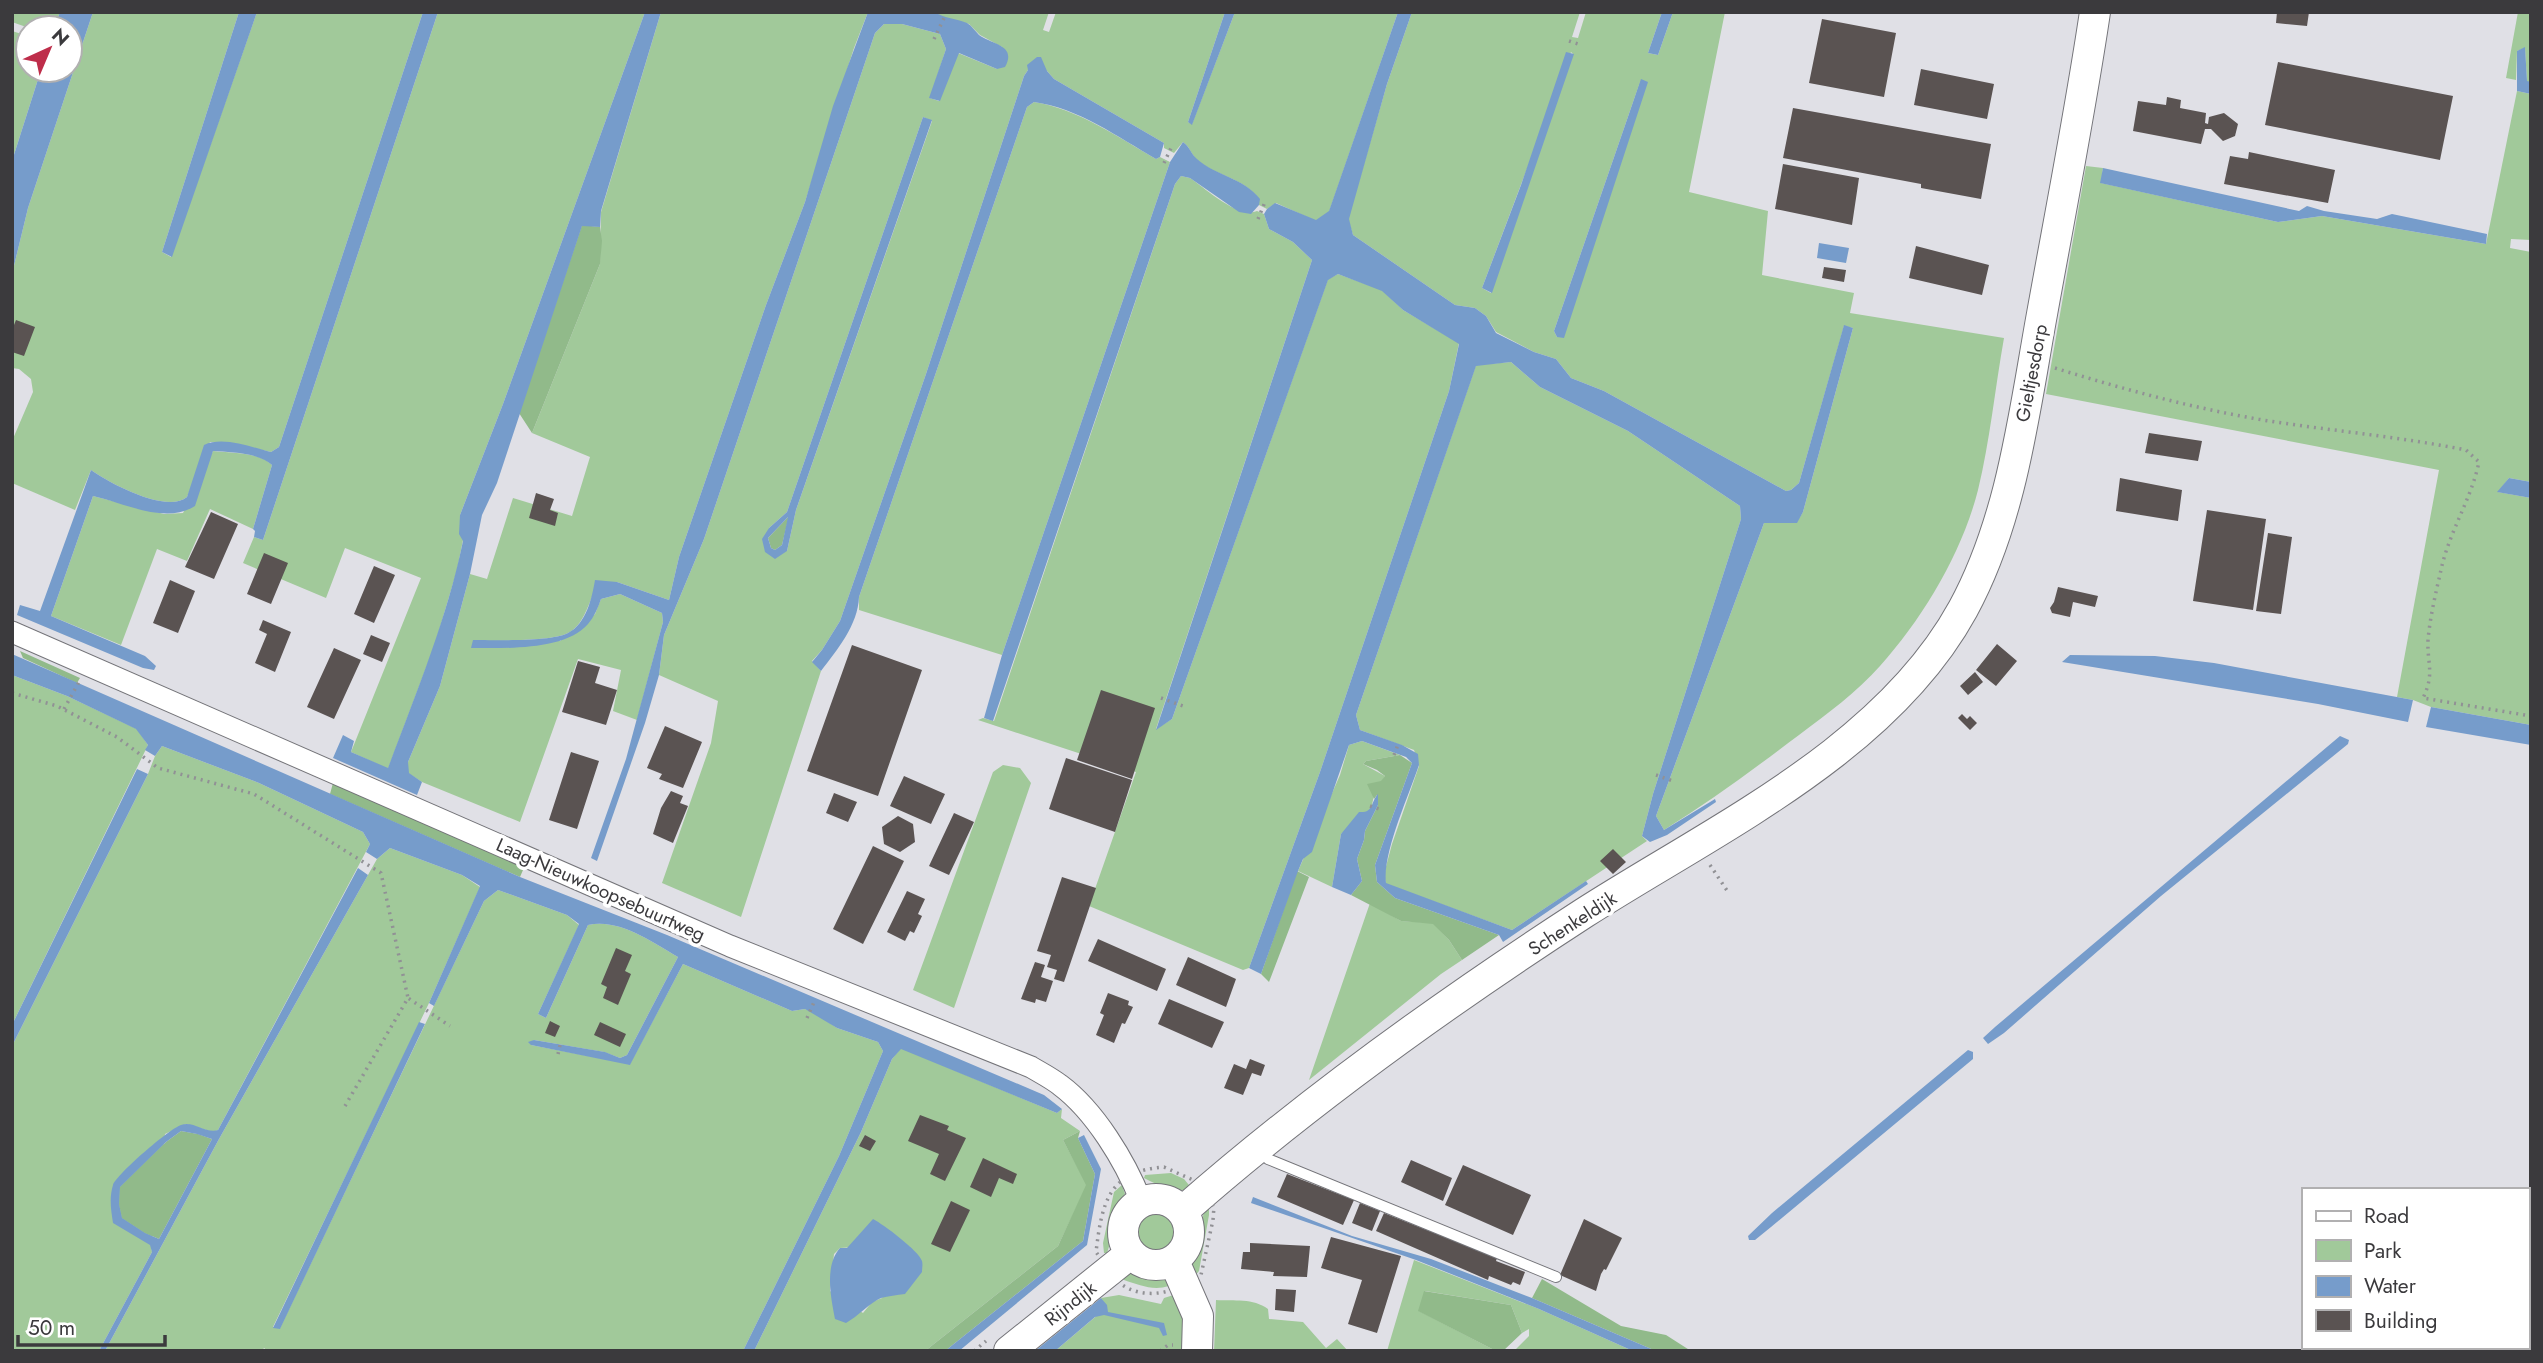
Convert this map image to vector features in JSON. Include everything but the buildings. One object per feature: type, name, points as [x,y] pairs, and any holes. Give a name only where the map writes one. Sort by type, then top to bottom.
[{"type":"street","name":"Gieltjesdorp","points":[[1890,704],[1920,670],[1959,615],[1999,526],[2034,360],[2095,12]]},
{"type":"street","name":"Laag-Nieuwkoopsebuurtweg","points":[[12,632],[730,946],[1031,1067],[1060,1085],[1090,1114],[1136,1189]]},
{"type":"street","name":"Schenkeldijk","points":[[1194,1201],[1258,1147],[1398,1041],[1582,915],[1817,765],[1890,704]]},
{"type":"street","points":[[1179,1274],[1142,1263],[1130,1254],[1123,1240],[1123,1224],[1132,1208],[1136,1189],[1154,1198],[1194,1201],[1179,1274],[1198,1316],[1186,1348]]},
{"type":"street","name":"Rijndijk","points":[[1009,1351],[1130,1254]]},
{"type":"lane","points":[[1258,1147],[1268,1159],[1556,1277]]},
{"type":"path","points":[[934,39],[946,14]]},
{"type":"path","points":[[1569,41],[1581,46]]},
{"type":"path","points":[[1164,163],[1172,146]]},
{"type":"path","points":[[1258,219],[1265,202]]},
{"type":"path","points":[[2049,366],[2125,390],[2178,403],[2267,420],[2466,450],[2479,462],[2473,487],[2441,567],[2428,639],[2430,683],[2423,698],[2531,716]]},
{"type":"path","points":[[64,709],[80,681]]},
{"type":"path","points":[[12,693],[64,709],[117,737],[158,768],[254,794],[381,873],[408,998],[345,1106]]},
{"type":"path","points":[[1161,698],[1183,706]]},
{"type":"path","points":[[1394,755],[1399,741]]},
{"type":"path","points":[[1656,775],[1673,781]]},
{"type":"path","points":[[1370,806],[1379,809]]},
{"type":"path","points":[[1707,860],[1728,892]]},
{"type":"path","points":[[807,1018],[818,994]]},
{"type":"path","points":[[408,998],[450,1026]]},
{"type":"path","points":[[558,1054],[561,1041]]},
{"type":"path","points":[[1136,1189],[1148,1168],[1164,1167],[1193,1180],[1194,1201],[1214,1206],[1201,1275],[1179,1274]]},
{"type":"path","points":[[1160,1351],[1168,1345],[1186,1348]]},
{"type":"green space","points":[[12,12],[60,12],[14,14],[14,23]]},
{"type":"green space","points":[[93,12],[239,12],[162,252],[171,257],[257,12],[423,12],[279,447],[271,452],[230,443],[210,442],[187,497],[178,501],[166,502],[138,495],[91,470],[75,510],[12,483],[12,441],[33,392],[31,379],[19,369],[12,368],[12,274],[28,208],[69,84],[84,84],[84,39]]},
{"type":"green space","points":[[438,12],[645,12],[460,515],[463,540],[457,570],[435,644],[388,769],[351,752],[421,578],[345,548],[326,598],[243,563],[254,537],[263,540]]},
{"type":"green space","points":[[661,12],[868,12],[805,202],[766,305],[679,557],[669,600],[617,582],[592,597],[580,622],[568,633],[536,639],[473,640],[560,641],[595,614],[601,599],[620,594],[662,613],[663,622],[637,720],[613,711],[621,670],[578,659],[520,822],[422,782],[408,773],[408,762],[440,686],[470,574],[487,579],[513,498],[572,516],[590,457],[532,433],[600,264],[601,212]]},
{"type":"green space","points":[[935,12],[1049,12],[1043,30],[1049,32],[1056,12],[1225,12],[1188,122],[1192,124],[1235,12],[1398,12],[1329,212],[1316,221],[1276,203],[1267,209],[1259,205],[1259,199],[1246,186],[1197,160],[1183,142],[1174,153],[1164,148],[1164,143],[1054,79],[1047,71],[1028,70],[840,621],[812,661],[821,671],[741,917],[662,883],[711,743],[718,701],[659,675],[664,635],[704,539],[875,33],[884,24],[902,24],[940,34],[946,49],[930,98],[939,101],[958,53],[997,69],[1002,47],[980,35],[969,24],[942,17]],"holes":[[[923,117],[932,121],[796,510],[787,551],[765,552],[769,528],[787,512]]]},
{"type":"green space","points":[[1412,12],[1580,12],[1572,37],[1578,38],[1586,12],[1662,12],[1648,53],[1658,55],[1673,12],[1725,12],[1689,192],[1768,211],[1762,275],[1854,293],[1850,313],[2004,338],[1978,490],[1962,537],[1926,606],[1896,647],[1862,685],[1733,784],[1664,830],[1656,816],[1764,523],[1796,523],[1803,512],[1853,328],[1844,326],[1799,483],[1786,491],[1604,391],[1571,378],[1556,359],[1534,352],[1496,332],[1486,316],[1475,308],[1455,305],[1353,235],[1348,219],[1387,84]],"holes":[[[1571,52],[1573,54],[1491,293],[1482,288]],[[1641,79],[1557,337],[1554,331]]]},
{"type":"green space","points":[[2518,12],[2531,12],[2531,82],[2527,82],[2525,48],[2517,51],[2516,80],[2506,78]]},
{"type":"green space","points":[[12,31],[14,84],[37,84],[12,161]]},
{"type":"green space","points":[[2517,91],[2531,94],[2531,240],[2511,239],[2510,248],[2531,252],[2531,482],[2509,478],[2498,492],[2531,498],[2531,725],[2431,707],[2397,697],[2439,470],[2046,394],[2086,166],[2103,168],[2101,183],[2278,222],[2322,216],[2486,244]]},
{"type":"green space","points":[[1034,102],[1082,117],[1156,159],[1160,157],[1170,162],[1002,655],[859,610],[859,597],[1027,107]]},
{"type":"green space","points":[[1181,176],[1190,178],[1231,207],[1264,214],[1269,229],[1293,242],[1312,260],[1156,729],[1172,719],[1328,279],[1338,274],[1382,290],[1403,310],[1459,343],[1449,391],[1320,772],[1249,968],[1243,970],[1089,906],[1136,772],[978,720],[983,718],[994,721],[1175,184]]},
{"type":"green space","points":[[582,225],[600,227],[600,264],[532,433],[519,413]]},
{"type":"green space","points":[[1511,362],[1540,387],[1628,431],[1740,506],[1741,519],[1653,794],[1642,836],[1647,841],[1512,930],[1386,884],[1384,874],[1392,844],[1419,766],[1414,750],[1360,730],[1356,715],[1476,365]]},
{"type":"green space","points":[[213,451],[253,455],[272,465],[253,529],[210,509],[187,561],[157,549],[121,645],[51,616],[93,496],[164,514],[183,513]]},
{"type":"green space","points":[[789,516],[782,545],[775,550],[771,548],[768,538]]},
{"type":"green space","points":[[20,651],[80,678],[77,683],[23,658]]},
{"type":"green space","points":[[12,675],[67,696],[137,729],[148,745],[12,1025]]},
{"type":"green space","points":[[1362,741],[1400,755],[1366,761],[1363,764],[1385,776],[1374,795],[1371,810],[1341,834],[1332,887],[1298,871],[1340,775],[1349,745]]},
{"type":"green space","points":[[162,746],[259,783],[363,832],[370,844],[218,1130],[213,1132],[186,1124],[165,1134],[152,1252],[99,1351],[12,1351],[12,1046]]},
{"type":"green space","points":[[1400,755],[1412,763],[1375,865],[1377,882],[1395,898],[1499,935],[1462,960],[1449,940],[1433,924],[1401,921],[1351,895],[1362,881],[1357,859],[1365,831],[1378,805],[1377,795],[1374,799],[1367,784],[1381,781],[1385,776],[1363,764],[1366,761]]},
{"type":"green space","points":[[1003,765],[1020,768],[1031,783],[954,1008],[913,990],[993,772]]},
{"type":"green space","points":[[333,783],[526,863],[520,877],[330,794]]},
{"type":"green space","points":[[390,848],[462,875],[480,887],[429,1003],[273,1327],[280,1328],[484,901],[498,890],[567,915],[579,925],[538,1014],[546,1018],[588,925],[623,928],[678,957],[627,1055],[620,1058],[604,1052],[534,1040],[531,1045],[630,1064],[683,964],[792,1011],[805,1009],[815,1013],[837,1028],[878,1042],[883,1051],[839,1156],[743,1351],[268,1351],[264,1348],[262,1351],[105,1351],[219,1139],[377,859]]},
{"type":"green space","points":[[1297,871],[1309,877],[1269,982],[1261,974]]},
{"type":"green space","points":[[1370,903],[1401,921],[1433,923],[1449,940],[1462,960],[1309,1080]]},
{"type":"green space","points":[[901,1048],[1057,1113],[1062,1109],[1061,1118],[1080,1131],[1063,1140],[1087,1185],[1058,1246],[925,1351],[754,1351],[861,1132],[892,1059]],"holes":[[[904,1244],[910,1247],[882,1298],[872,1302],[863,1313],[830,1291],[834,1254],[840,1248]]]},
{"type":"green space","points":[[181,1131],[212,1139],[159,1239],[122,1218],[120,1187]]},
{"type":"green space","points":[[1080,1131],[1078,1138],[1095,1174],[1083,1241],[945,1351],[925,1351],[1058,1246],[1086,1185],[1063,1140]]},
{"type":"green space","points":[[1171,1173],[1184,1179],[1193,1190],[1168,1188],[1144,1178],[1145,1175]]},
{"type":"green space","points":[[1122,1185],[1125,1194],[1113,1213],[1112,1237],[1107,1253],[1104,1253],[1103,1243],[1114,1192]]},
{"type":"green space","points":[[1206,1205],[1209,1205],[1209,1215],[1199,1271],[1194,1277],[1193,1262]]},
{"type":"green space","points":[[1156,1208],[1172,1215],[1179,1231],[1172,1247],[1156,1254],[1140,1247],[1133,1231],[1140,1215]]},
{"type":"green space","points":[[1414,1260],[1539,1309],[1633,1351],[1514,1351],[1529,1336],[1529,1329],[1522,1333],[1511,1305],[1425,1291],[1419,1311],[1496,1351],[1387,1351]]},
{"type":"green space","points":[[1134,1271],[1162,1277],[1169,1286],[1152,1288],[1124,1280],[1121,1274]]},
{"type":"green space","points":[[1542,1279],[1621,1326],[1666,1335],[1691,1351],[1656,1351],[1532,1298]]},
{"type":"green space","points":[[1424,1291],[1511,1305],[1522,1333],[1503,1351],[1496,1351],[1418,1311]]},
{"type":"green space","points":[[1177,1294],[1186,1329],[1181,1351],[1055,1351],[1107,1307],[1101,1298],[1119,1295],[1161,1304],[1164,1298]]},
{"type":"green space","points":[[1216,1300],[1262,1305],[1268,1309],[1269,1319],[1303,1322],[1326,1348],[1337,1339],[1348,1351],[1214,1351]]},
{"type":"water","points":[[93,12],[84,39],[84,14],[59,14]]},
{"type":"water","points":[[239,12],[257,12],[172,257],[162,252]]},
{"type":"water","points":[[423,12],[438,12],[263,540],[254,537],[253,529],[272,465],[253,456],[213,451],[195,506],[183,511],[145,511],[93,496],[51,616],[145,656],[156,666],[154,670],[143,668],[17,615],[20,605],[40,611],[91,470],[138,495],[166,502],[178,501],[187,497],[204,445],[228,442],[271,452],[279,447]]},
{"type":"water","points":[[645,12],[661,12],[601,211],[600,227],[582,226],[497,483],[482,515],[470,574],[440,686],[408,762],[409,773],[422,782],[417,795],[333,758],[343,735],[354,741],[351,752],[388,768],[430,656],[448,599],[463,541],[459,534],[460,515]]},
{"type":"water","points":[[868,12],[935,12],[963,21],[979,35],[1002,46],[1008,54],[1008,60],[1005,67],[997,69],[959,53],[940,101],[929,98],[946,49],[940,34],[902,24],[884,24],[875,33],[704,539],[664,635],[659,675],[645,723],[597,861],[591,858],[626,759],[663,622],[662,613],[620,594],[601,599],[588,624],[565,639],[533,646],[500,648],[471,648],[473,640],[536,639],[568,633],[584,617],[595,580],[617,582],[669,600],[679,557],[766,305],[805,202],[833,106]]},
{"type":"water","points":[[1225,12],[1235,12],[1192,125],[1188,122]]},
{"type":"water","points":[[1398,12],[1412,12],[1387,84],[1349,219],[1353,235],[1455,305],[1475,308],[1486,316],[1496,333],[1534,352],[1556,359],[1571,378],[1604,391],[1786,491],[1799,483],[1844,325],[1853,328],[1803,512],[1797,523],[1764,523],[1656,816],[1664,830],[1715,799],[1716,802],[1667,835],[1650,842],[1642,836],[1653,794],[1741,519],[1740,506],[1628,431],[1540,387],[1511,362],[1476,366],[1356,715],[1360,730],[1402,745],[1418,754],[1419,765],[1388,857],[1386,883],[1512,930],[1586,881],[1588,884],[1503,942],[1499,935],[1395,898],[1377,882],[1375,865],[1412,763],[1406,757],[1362,741],[1349,745],[1312,852],[1303,859],[1261,974],[1249,968],[1320,772],[1449,391],[1459,344],[1403,310],[1382,291],[1338,274],[1328,280],[1172,719],[1156,730],[1312,260],[1293,242],[1269,229],[1264,214],[1275,203],[1316,220],[1329,211]]},
{"type":"water","points":[[1662,12],[1673,12],[1658,55],[1648,53]]},
{"type":"water","points":[[2525,47],[2527,81],[2531,82],[2531,94],[2517,91],[2517,51]]},
{"type":"water","points":[[1566,52],[1574,54],[1492,293],[1482,288],[1521,185]]},
{"type":"water","points":[[1041,57],[1054,79],[1164,143],[1160,157],[1156,159],[1066,110],[1034,102],[1027,107],[859,597],[855,617],[846,637],[821,671],[812,662],[840,621],[926,374],[1028,70],[1027,65]]},
{"type":"water","points":[[1641,79],[1648,82],[1564,338],[1557,337],[1554,331]]},
{"type":"water","points":[[37,84],[69,84],[28,208],[12,274],[12,161]]},
{"type":"water","points":[[923,117],[932,120],[796,510],[787,551],[775,559],[765,552],[762,539],[769,528],[787,512]],"holes":[[[788,517],[782,545],[775,550],[771,548],[768,538]]]},
{"type":"water","points":[[1183,142],[1205,165],[1246,186],[1260,199],[1259,205],[1251,214],[1239,212],[1190,178],[1181,176],[1175,184],[993,721],[984,718],[1002,655],[1170,162]]},
{"type":"water","points":[[2103,168],[2299,211],[2307,206],[2377,219],[2392,214],[2487,234],[2486,244],[2322,216],[2278,222],[2100,183]]},
{"type":"water","points":[[1819,243],[1849,248],[1846,263],[1817,258]]},
{"type":"water","points":[[2509,478],[2531,482],[2531,498],[2497,492]]},
{"type":"water","points":[[12,654],[520,877],[667,935],[1044,1095],[1062,1109],[1057,1113],[901,1049],[892,1059],[861,1132],[754,1351],[743,1351],[839,1156],[883,1051],[878,1042],[837,1028],[805,1009],[792,1011],[683,964],[630,1065],[531,1045],[528,1042],[534,1040],[605,1052],[620,1058],[627,1055],[678,957],[623,928],[588,925],[546,1018],[538,1014],[579,924],[567,915],[498,890],[484,901],[434,1006],[429,1003],[480,886],[462,875],[390,848],[377,859],[366,852],[370,844],[363,832],[259,783],[162,746],[155,756],[145,750],[148,745],[136,729],[67,696],[12,675]]},
{"type":"water","points":[[2070,655],[2155,656],[2214,663],[2413,700],[2408,722],[2318,704],[2062,662]]},
{"type":"water","points":[[2431,707],[2531,725],[2531,745],[2426,727]]},
{"type":"water","points":[[2340,736],[2349,740],[2348,744],[2161,896],[1988,1044],[1983,1038],[1995,1027]]},
{"type":"water","points":[[137,769],[148,774],[12,1046],[12,1025]]},
{"type":"water","points":[[1378,794],[1378,805],[1365,831],[1357,859],[1362,881],[1351,895],[1332,887],[1341,834],[1359,812],[1369,809]]},
{"type":"water","points":[[358,868],[368,875],[219,1139],[105,1351],[99,1351],[152,1252],[150,1245],[113,1223],[113,1185],[144,1152],[175,1128],[190,1124],[218,1130]],"holes":[[[181,1131],[212,1139],[159,1239],[122,1218],[120,1187]]]},
{"type":"water","points":[[419,1022],[425,1024],[280,1329],[273,1328]]},
{"type":"water","points":[[1968,1050],[1973,1052],[1973,1059],[1755,1240],[1749,1240],[1748,1236],[1772,1213]]},
{"type":"water","points":[[1084,1135],[1101,1169],[1087,1245],[959,1351],[945,1351],[1083,1241],[1095,1174],[1078,1138]]},
{"type":"water","points":[[1253,1197],[1352,1236],[1431,1259],[1532,1298],[1656,1351],[1633,1351],[1539,1309],[1416,1260],[1251,1203]]},
{"type":"water","points":[[873,1219],[914,1251],[922,1261],[922,1272],[905,1294],[881,1298],[846,1323],[835,1319],[830,1282],[832,1264],[840,1248],[847,1248]]},
{"type":"water","points":[[1101,1298],[1107,1305],[1108,1312],[1164,1323],[1167,1335],[1163,1336],[1159,1328],[1104,1315],[1095,1317],[1055,1351],[1035,1351]]}]
